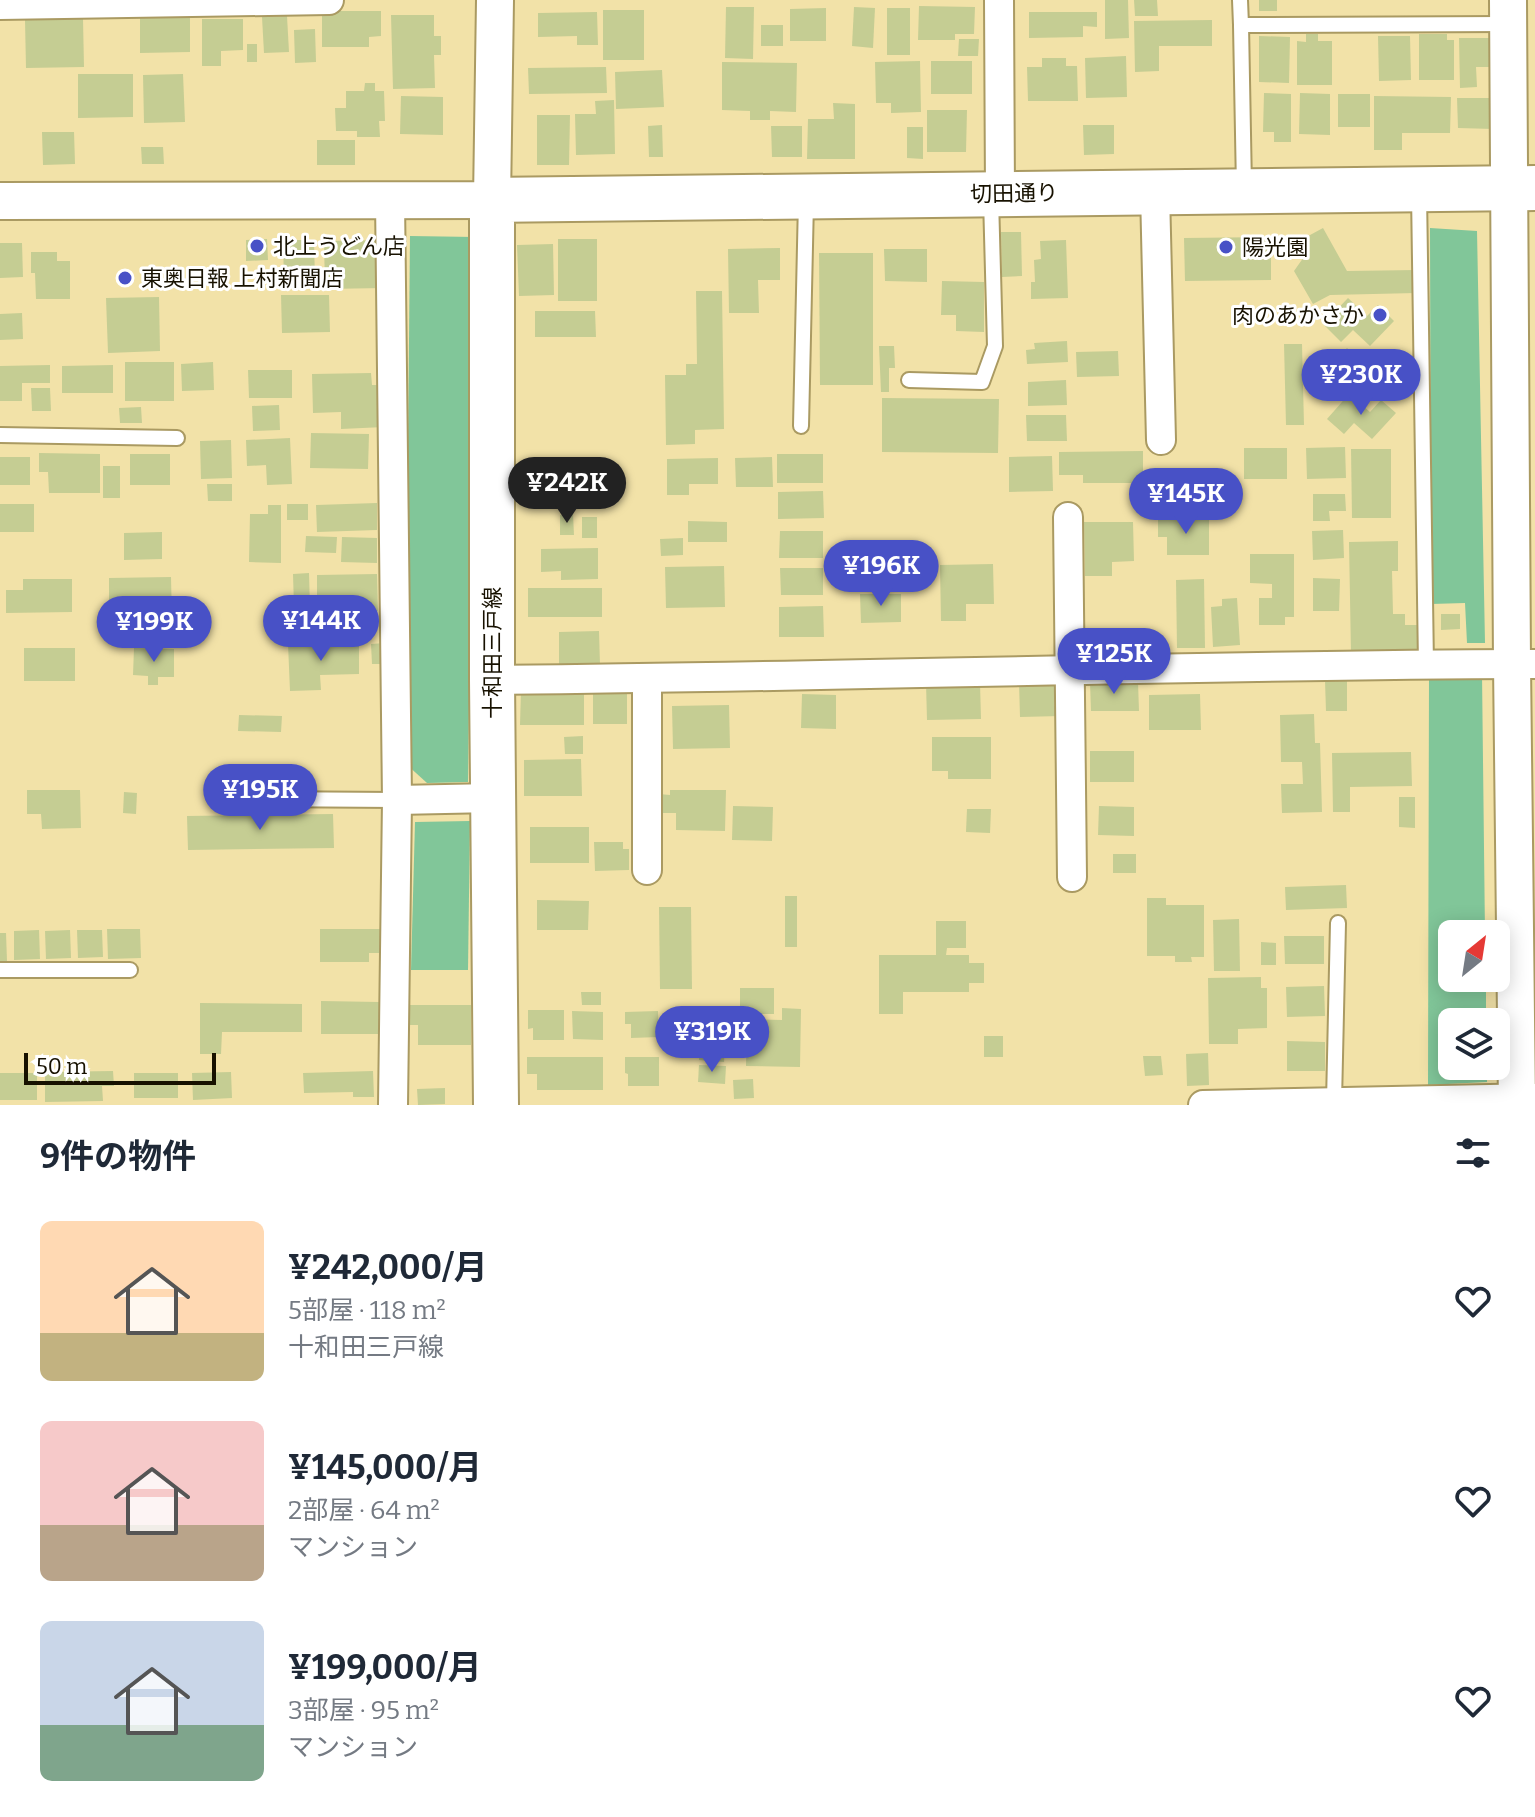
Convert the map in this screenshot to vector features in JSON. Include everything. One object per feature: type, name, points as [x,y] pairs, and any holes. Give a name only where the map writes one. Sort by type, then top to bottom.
[{"type":"main road","name":"切田通り","points":[[492,200],[1522,188]]},
{"type":"main road","name":"十和田三戸線","points":[[492,200],[496,1105]]},
{"type":"street","points":[[0,5],[329,0]]},
{"type":"street","points":[[0,201],[492,200],[495,0]]},
{"type":"street","points":[[996,194],[999,0]]},
{"type":"street","points":[[1203,1105],[1523,1100],[1522,188],[1509,12]]},
{"type":"street","points":[[1155,192],[1161,440]]},
{"type":"street","points":[[390,199],[397,800],[393,1105]]},
{"type":"street","points":[[1068,517],[1072,877]]},
{"type":"street","points":[[492,680],[1524,664]]},
{"type":"street","points":[[647,679],[647,870]]},
{"type":"street","points":[[397,800],[493,798]]},
{"type":"lane","points":[[1240,0],[1244,191]]},
{"type":"lane","points":[[1241,25],[1509,12]]},
{"type":"lane","points":[[1419,189],[1426,665]]},
{"type":"lane","points":[[909,380],[982,382],[995,346],[996,194]]},
{"type":"lane","points":[[801,426],[806,196]]},
{"type":"lane","points":[[0,435],[177,438]]},
{"type":"lane","points":[[243,799],[397,800]]},
{"type":"lane","points":[[1334,1102],[1338,923]]},
{"type":"lane","points":[[0,970],[130,970]]},
{"type":"green space","points":[[1430,228],[1477,231],[1485,643],[1467,643],[1465,603],[1431,604]]},
{"type":"green space","points":[[410,236],[475,237],[468,782],[427,783],[405,763]]},
{"type":"green space","points":[[1482,673],[1485,920],[1438,920],[1438,992],[1486,992],[1486,1008],[1438,1008],[1438,1080],[1487,1082],[1428,1085],[1429,676]]},
{"type":"green space","points":[[470,821],[468,970],[411,970],[415,822]]},
{"type":"building","points":[[1105,0],[1128,0],[1129,38],[1105,39]]},
{"type":"building","points":[[1134,0],[1157,0],[1158,16],[1135,16]]},
{"type":"building","points":[[1259,0],[1277,0],[1277,11],[1259,11]]},
{"type":"building","points":[[919,6],[975,7],[974,34],[955,34],[955,40],[918,40]]},
{"type":"building","points":[[726,7],[754,7],[753,59],[725,58]]},
{"type":"building","points":[[854,7],[875,8],[873,48],[852,46]]},
{"type":"building","points":[[826,8],[826,41],[790,41],[790,9]]},
{"type":"building","points":[[887,8],[910,8],[910,55],[887,55]]},
{"type":"building","points":[[603,10],[644,10],[644,60],[603,60]]},
{"type":"building","points":[[322,11],[381,11],[381,36],[369,37],[369,47],[322,47]]},
{"type":"building","points":[[597,12],[598,45],[577,45],[577,36],[538,37],[538,13]]},
{"type":"building","points":[[1029,12],[1097,12],[1097,27],[1083,26],[1083,37],[1029,38]]},
{"type":"building","points":[[391,15],[434,15],[434,36],[441,36],[441,55],[434,55],[435,88],[393,89]]},
{"type":"building","points":[[190,16],[190,52],[140,53],[140,17]]},
{"type":"building","points":[[287,16],[289,52],[264,53],[262,17]]},
{"type":"building","points":[[83,19],[84,67],[26,68],[25,20]]},
{"type":"building","points":[[202,19],[243,19],[243,50],[221,51],[221,66],[202,66]]},
{"type":"building","points":[[1212,20],[1212,46],[1159,46],[1159,71],[1135,72],[1134,21]]},
{"type":"building","points":[[761,25],[783,25],[783,46],[761,46]]},
{"type":"building","points":[[315,29],[316,62],[295,63],[294,30]]},
{"type":"building","points":[[1306,34],[1318,34],[1318,41],[1332,41],[1332,85],[1297,85],[1297,41],[1306,42]]},
{"type":"building","points":[[1419,34],[1447,34],[1447,40],[1454,40],[1454,80],[1419,80]]},
{"type":"building","points":[[1259,36],[1290,37],[1289,83],[1259,82]]},
{"type":"building","points":[[1378,36],[1410,36],[1411,80],[1379,81]]},
{"type":"building","points":[[1459,38],[1490,38],[1491,67],[1476,67],[1477,87],[1460,88]]},
{"type":"building","points":[[959,39],[979,39],[978,56],[958,56]]},
{"type":"building","points":[[247,44],[257,44],[257,62],[247,62]]},
{"type":"building","points":[[1126,56],[1127,97],[1086,98],[1085,58]]},
{"type":"building","points":[[1042,58],[1066,58],[1066,66],[1077,66],[1078,101],[1028,101],[1027,67],[1042,67]]},
{"type":"building","points":[[920,61],[921,112],[891,113],[891,103],[876,103],[875,62]]},
{"type":"building","points":[[931,61],[972,61],[972,94],[931,94]]},
{"type":"building","points":[[722,62],[797,63],[796,112],[770,111],[770,120],[750,120],[750,111],[722,110]]},
{"type":"building","points":[[606,67],[607,93],[529,94],[528,68]]},
{"type":"building","points":[[662,70],[664,107],[616,109],[615,72]]},
{"type":"building","points":[[78,74],[133,74],[133,117],[78,118]]},
{"type":"building","points":[[183,74],[185,122],[144,123],[143,75]]},
{"type":"building","points":[[365,83],[375,83],[375,91],[384,91],[385,121],[379,121],[380,137],[357,137],[357,131],[336,131],[335,108],[346,108],[346,91],[364,91]]},
{"type":"building","points":[[1264,93],[1291,94],[1291,142],[1274,142],[1274,132],[1263,132]]},
{"type":"building","points":[[1300,93],[1330,94],[1330,135],[1299,134]]},
{"type":"building","points":[[1338,94],[1370,94],[1370,127],[1338,127]]},
{"type":"building","points":[[401,96],[443,97],[443,135],[400,134]]},
{"type":"building","points":[[1374,96],[1451,97],[1450,133],[1402,133],[1402,150],[1374,150]]},
{"type":"building","points":[[1457,98],[1493,98],[1493,129],[1458,128]]},
{"type":"building","points":[[614,100],[615,154],[576,155],[575,114],[596,114],[595,101]]},
{"type":"building","points":[[833,103],[855,104],[855,159],[807,159],[808,119],[834,119]]},
{"type":"building","points":[[927,110],[967,110],[966,152],[927,152]]},
{"type":"building","points":[[537,115],[570,115],[569,165],[537,165]]},
{"type":"building","points":[[662,125],[663,157],[649,157],[648,126]]},
{"type":"building","points":[[1083,125],[1114,125],[1114,154],[1084,155]]},
{"type":"building","points":[[771,126],[802,126],[802,157],[772,157]]},
{"type":"building","points":[[907,127],[923,127],[923,159],[907,158]]},
{"type":"building","points":[[42,132],[74,132],[75,164],[43,165]]},
{"type":"building","points":[[317,140],[355,140],[355,165],[317,165]]},
{"type":"building","points":[[141,147],[163,147],[164,164],[142,164]]},
{"type":"building","points":[[1323,228],[1347,271],[1416,270],[1416,293],[1330,295],[1313,304],[1294,271],[1306,254],[1299,241]]},
{"type":"building","points":[[1001,232],[1021,232],[1022,276],[1002,277]]},
{"type":"building","points":[[1271,237],[1271,280],[1185,281],[1184,238]]},
{"type":"building","points":[[267,239],[268,260],[246,261],[246,240]]},
{"type":"building","points":[[558,239],[597,239],[597,301],[558,301]]},
{"type":"building","points":[[283,240],[314,240],[315,281],[284,282]]},
{"type":"building","points":[[384,240],[384,288],[325,289],[324,241]]},
{"type":"building","points":[[1066,240],[1068,298],[1031,299],[1031,282],[1035,282],[1034,260],[1041,259],[1040,241]]},
{"type":"building","points":[[0,243],[22,243],[23,277],[0,278]]},
{"type":"building","points":[[553,244],[554,295],[519,296],[517,245]]},
{"type":"building","points":[[780,248],[780,280],[758,280],[759,313],[729,313],[728,249]]},
{"type":"building","points":[[884,249],[927,249],[927,282],[885,281]]},
{"type":"building","points":[[31,252],[57,252],[57,261],[70,261],[70,299],[36,299]]},
{"type":"building","points":[[819,253],[873,253],[873,385],[820,385]]},
{"type":"building","points":[[942,281],[984,282],[984,332],[956,331],[956,315],[941,315]]},
{"type":"building","points":[[696,291],[722,291],[724,429],[695,430],[695,444],[666,445],[665,375],[686,375],[686,364],[697,364]]},
{"type":"building","points":[[281,295],[329,295],[330,332],[282,333]]},
{"type":"building","points":[[159,297],[160,351],[108,353],[106,298]]},
{"type":"building","points":[[1348,298],[1367,316],[1378,305],[1394,321],[1370,346],[1353,330],[1341,342],[1323,324]]},
{"type":"building","points":[[535,311],[595,311],[596,337],[535,337]]},
{"type":"building","points":[[22,313],[23,339],[0,340],[0,314]]},
{"type":"building","points":[[1067,341],[1068,362],[1027,364],[1026,350],[1035,349],[1034,343]]},
{"type":"building","points":[[1284,344],[1302,344],[1304,425],[1286,425]]},
{"type":"building","points":[[879,346],[894,346],[895,368],[889,368],[889,392],[881,392]]},
{"type":"building","points":[[1347,348],[1365,365],[1379,350],[1395,366],[1370,393],[1354,377],[1342,390],[1323,373]]},
{"type":"building","points":[[1118,351],[1119,376],[1077,377],[1076,352]]},
{"type":"building","points":[[125,362],[174,362],[174,401],[125,401]]},
{"type":"building","points":[[213,362],[214,390],[182,391],[181,364]]},
{"type":"building","points":[[50,365],[50,383],[22,383],[22,401],[0,401],[0,366]]},
{"type":"building","points":[[113,365],[113,393],[62,393],[62,366]]},
{"type":"building","points":[[248,370],[292,370],[292,398],[249,398]]},
{"type":"building","points":[[371,373],[372,385],[383,385],[384,427],[341,429],[341,412],[313,413],[312,374]]},
{"type":"building","points":[[1066,380],[1067,405],[1028,406],[1028,382]]},
{"type":"building","points":[[31,388],[50,388],[51,411],[32,411]]},
{"type":"building","points":[[1349,394],[1370,412],[1381,400],[1396,413],[1372,439],[1354,423],[1344,434],[1327,419]]},
{"type":"building","points":[[882,398],[999,399],[998,453],[882,452]]},
{"type":"building","points":[[279,405],[280,430],[253,431],[252,406]]},
{"type":"building","points":[[141,407],[142,423],[120,423],[119,408]]},
{"type":"building","points":[[1026,415],[1066,415],[1067,441],[1027,441]]},
{"type":"building","points":[[311,433],[369,434],[368,469],[310,468]]},
{"type":"building","points":[[290,438],[292,484],[267,485],[266,465],[247,466],[246,440]]},
{"type":"building","points":[[231,440],[232,478],[201,479],[200,441]]},
{"type":"building","points":[[1345,447],[1346,478],[1307,479],[1306,448]]},
{"type":"building","points":[[1244,448],[1287,448],[1287,479],[1244,479]]},
{"type":"building","points":[[1351,449],[1391,449],[1391,518],[1352,518]]},
{"type":"building","points":[[1143,451],[1143,483],[1083,483],[1083,475],[1059,475],[1059,452]]},
{"type":"building","points":[[39,453],[100,454],[100,493],[49,493],[48,472],[39,472]]},
{"type":"building","points":[[130,454],[170,454],[170,485],[130,485]]},
{"type":"building","points":[[777,454],[823,454],[823,483],[777,483]]},
{"type":"building","points":[[1052,456],[1053,491],[1009,492],[1009,457]]},
{"type":"building","points":[[0,457],[30,457],[30,485],[0,485]]},
{"type":"building","points":[[772,457],[773,487],[736,487],[735,458]]},
{"type":"building","points":[[718,458],[718,484],[689,484],[689,495],[667,495],[667,459]]},
{"type":"building","points":[[527,463],[601,463],[601,480],[586,480],[586,496],[527,496]]},
{"type":"building","points":[[103,466],[120,466],[120,498],[103,498]]},
{"type":"building","points":[[207,484],[232,484],[232,501],[208,501]]},
{"type":"building","points":[[823,491],[824,518],[778,519],[778,492]]},
{"type":"building","points":[[1313,494],[1345,494],[1346,511],[1329,511],[1330,521],[1313,521]]},
{"type":"building","points":[[377,503],[377,530],[317,532],[316,505]]},
{"type":"building","points":[[0,504],[34,504],[34,532],[0,532]]},
{"type":"building","points":[[287,504],[308,504],[308,520],[287,520]]},
{"type":"building","points":[[268,505],[281,505],[281,563],[249,562],[250,514],[268,514]]},
{"type":"building","points":[[573,514],[574,535],[560,535],[560,515]]},
{"type":"building","points":[[582,517],[597,517],[597,538],[582,538]]},
{"type":"building","points":[[1158,519],[1209,519],[1209,555],[1167,555],[1167,537],[1158,537]]},
{"type":"building","points":[[688,521],[727,522],[727,542],[688,542]]},
{"type":"building","points":[[1084,522],[1133,522],[1134,561],[1112,562],[1112,576],[1085,576]]},
{"type":"building","points":[[1343,530],[1344,558],[1313,560],[1312,531]]},
{"type":"building","points":[[780,531],[823,531],[823,558],[779,558]]},
{"type":"building","points":[[162,532],[162,559],[124,560],[124,533]]},
{"type":"building","points":[[306,536],[337,537],[336,553],[305,552]]},
{"type":"building","points":[[342,537],[377,538],[377,563],[341,562]]},
{"type":"building","points":[[683,538],[683,555],[661,556],[660,539]]},
{"type":"building","points":[[1398,541],[1398,571],[1392,571],[1393,614],[1405,614],[1405,625],[1418,625],[1419,653],[1351,654],[1349,542]]},
{"type":"building","points":[[598,548],[598,579],[561,580],[561,571],[541,572],[541,549]]},
{"type":"building","points":[[1250,554],[1294,554],[1294,617],[1285,617],[1285,625],[1259,625],[1259,598],[1272,598],[1272,584],[1250,583]]},
{"type":"building","points":[[993,564],[994,604],[966,604],[966,621],[941,621],[940,565]]},
{"type":"building","points":[[724,566],[725,607],[666,608],[665,567]]},
{"type":"building","points":[[780,568],[823,568],[823,595],[781,595]]},
{"type":"building","points":[[309,573],[310,607],[294,607],[293,574]]},
{"type":"building","points":[[377,574],[378,611],[317,612],[317,575]]},
{"type":"building","points":[[171,577],[172,620],[144,620],[143,605],[109,606],[109,578]]},
{"type":"building","points":[[1313,578],[1340,579],[1339,611],[1313,611]]},
{"type":"building","points":[[23,579],[72,579],[72,612],[6,613],[6,590],[23,590]]},
{"type":"building","points":[[1204,579],[1205,648],[1177,648],[1176,580]]},
{"type":"building","points":[[528,588],[602,588],[602,617],[528,617]]},
{"type":"building","points":[[860,594],[901,594],[901,622],[861,623]]},
{"type":"building","points":[[1237,598],[1240,645],[1213,647],[1211,607],[1222,606],[1222,599]]},
{"type":"building","points":[[823,606],[824,637],[779,637],[779,607]]},
{"type":"building","points":[[1441,614],[1460,614],[1460,629],[1441,630]]},
{"type":"building","points":[[117,622],[134,622],[134,642],[117,643]]},
{"type":"building","points":[[146,625],[175,626],[175,642],[146,641]]},
{"type":"building","points":[[599,631],[600,665],[559,666],[559,632]]},
{"type":"building","points":[[359,642],[359,674],[320,675],[321,690],[290,691],[288,644]]},
{"type":"building","points":[[385,643],[386,664],[372,664],[371,644]]},
{"type":"building","points":[[24,648],[75,648],[75,681],[24,681]]},
{"type":"building","points":[[134,648],[174,649],[174,677],[158,677],[158,685],[148,685],[148,676],[133,675]]},
{"type":"building","points":[[1347,680],[1347,711],[1326,711],[1325,681]]},
{"type":"building","points":[[1019,682],[1054,682],[1054,706],[1061,706],[1061,716],[1020,717]]},
{"type":"building","points":[[1090,682],[1138,682],[1139,711],[1091,711]]},
{"type":"building","points":[[926,683],[980,683],[981,719],[927,720]]},
{"type":"building","points":[[521,690],[584,691],[584,725],[520,725]]},
{"type":"building","points":[[627,693],[627,724],[593,724],[593,694]]},
{"type":"building","points":[[802,694],[836,695],[836,729],[801,728]]},
{"type":"building","points":[[1200,694],[1201,730],[1149,730],[1149,695]]},
{"type":"building","points":[[729,705],[730,748],[673,749],[672,706]]},
{"type":"building","points":[[1314,714],[1315,743],[1320,743],[1322,812],[1282,813],[1281,784],[1303,784],[1302,762],[1281,762],[1280,715]]},
{"type":"building","points":[[239,715],[282,716],[281,732],[238,731]]},
{"type":"building","points":[[583,736],[583,754],[565,754],[564,737]]},
{"type":"building","points":[[932,737],[991,737],[991,779],[948,779],[948,771],[932,771]]},
{"type":"building","points":[[1090,751],[1134,751],[1134,782],[1090,782]]},
{"type":"building","points":[[1411,752],[1412,786],[1350,787],[1350,812],[1333,812],[1332,753]]},
{"type":"building","points":[[581,759],[582,796],[524,796],[524,760]]},
{"type":"building","points":[[27,790],[80,790],[81,828],[42,829],[41,814],[27,814]]},
{"type":"building","points":[[670,790],[726,790],[725,831],[676,830],[676,813],[659,813],[659,794],[670,795]]},
{"type":"building","points":[[124,792],[137,793],[136,814],[123,813]]},
{"type":"building","points":[[1399,797],[1415,797],[1415,828],[1399,827]]},
{"type":"building","points":[[733,806],[773,807],[772,841],[732,840]]},
{"type":"building","points":[[1099,806],[1134,807],[1134,836],[1098,835]]},
{"type":"building","points":[[967,809],[991,809],[990,833],[966,832]]},
{"type":"building","points":[[333,814],[334,848],[188,850],[187,816]]},
{"type":"building","points":[[530,827],[589,827],[589,863],[530,863]]},
{"type":"building","points":[[594,842],[623,842],[623,849],[629,849],[629,870],[595,871]]},
{"type":"building","points":[[1113,854],[1136,854],[1136,873],[1113,873]]},
{"type":"building","points":[[1346,885],[1347,908],[1286,910],[1285,887]]},
{"type":"building","points":[[785,896],[797,896],[797,947],[785,947]]},
{"type":"building","points":[[1147,898],[1166,898],[1166,905],[1204,905],[1204,957],[1191,957],[1192,962],[1175,962],[1175,956],[1147,956]]},
{"type":"building","points":[[537,900],[589,901],[588,930],[537,930]]},
{"type":"building","points":[[659,907],[691,907],[692,989],[660,989]]},
{"type":"building","points":[[1239,919],[1240,971],[1214,971],[1213,920]]},
{"type":"building","points":[[936,921],[966,921],[966,948],[947,948],[946,955],[969,955],[969,963],[984,963],[984,983],[969,983],[969,992],[903,992],[903,1014],[879,1014],[879,955],[936,955]]},
{"type":"building","points":[[107,929],[140,929],[141,958],[108,959]]},
{"type":"building","points":[[320,929],[382,929],[382,953],[369,953],[369,962],[320,962]]},
{"type":"building","points":[[39,930],[40,959],[14,960],[14,931]]},
{"type":"building","points":[[70,930],[71,958],[46,959],[45,931]]},
{"type":"building","points":[[77,930],[102,930],[103,957],[78,958]]},
{"type":"building","points":[[0,933],[6,933],[7,961],[0,961]]},
{"type":"building","points":[[1284,936],[1324,936],[1324,964],[1285,964]]},
{"type":"building","points":[[1261,942],[1276,943],[1276,965],[1261,965]]},
{"type":"building","points":[[1261,977],[1261,988],[1267,988],[1267,1028],[1238,1029],[1238,1044],[1209,1044],[1208,978]]},
{"type":"building","points":[[1324,986],[1325,1016],[1287,1017],[1286,987]]},
{"type":"building","points":[[740,988],[774,988],[774,1014],[740,1014]]},
{"type":"building","points":[[581,992],[601,992],[601,1005],[582,1005]]},
{"type":"building","points":[[321,1001],[379,1002],[379,1034],[321,1034]]},
{"type":"building","points":[[200,1003],[302,1004],[302,1032],[222,1032],[221,1054],[200,1054]]},
{"type":"building","points":[[407,1005],[471,1005],[471,1045],[418,1045],[418,1025],[407,1025]]},
{"type":"building","points":[[782,1008],[801,1009],[800,1067],[746,1066],[747,1019],[782,1020]]},
{"type":"building","points":[[528,1010],[564,1010],[564,1040],[533,1040],[533,1028],[528,1029]]},
{"type":"building","points":[[572,1011],[603,1012],[603,1040],[573,1039]]},
{"type":"building","points":[[658,1011],[659,1037],[631,1038],[631,1024],[625,1024],[625,1012]]},
{"type":"building","points":[[984,1036],[1003,1036],[1003,1057],[984,1057]]},
{"type":"building","points":[[1287,1041],[1325,1042],[1325,1071],[1287,1071]]},
{"type":"building","points":[[700,1046],[725,1047],[724,1062],[699,1060]]},
{"type":"building","points":[[1208,1053],[1209,1085],[1187,1086],[1186,1054]]},
{"type":"building","points":[[1143,1056],[1161,1056],[1163,1075],[1145,1076]]},
{"type":"building","points":[[527,1057],[603,1057],[603,1090],[537,1090],[537,1074],[527,1074]]},
{"type":"building","points":[[625,1057],[659,1057],[659,1086],[628,1086]]},
{"type":"building","points":[[699,1065],[726,1066],[725,1084],[698,1082]]},
{"type":"building","points":[[113,1071],[114,1086],[102,1086],[103,1101],[45,1102],[45,1072]]},
{"type":"building","points":[[373,1071],[374,1097],[353,1097],[353,1092],[304,1093],[303,1073]]},
{"type":"building","points":[[231,1072],[232,1098],[193,1100],[192,1073]]},
{"type":"building","points":[[0,1073],[37,1073],[37,1100],[0,1100]]},
{"type":"building","points":[[134,1073],[178,1073],[178,1098],[134,1098]]},
{"type":"building","points":[[753,1079],[754,1098],[734,1099],[733,1080]]},
{"type":"building","points":[[445,1088],[445,1104],[418,1105],[417,1089]]},
{"type":"place","name":"北上うどん店","points":[[257,246]]},
{"type":"place","name":"陽光園","points":[[1226,247]]},
{"type":"place","name":"東奥日報 上村新聞店","points":[[125,278]]},
{"type":"place","name":"肉のあかさか","points":[[1380,315]]}]
